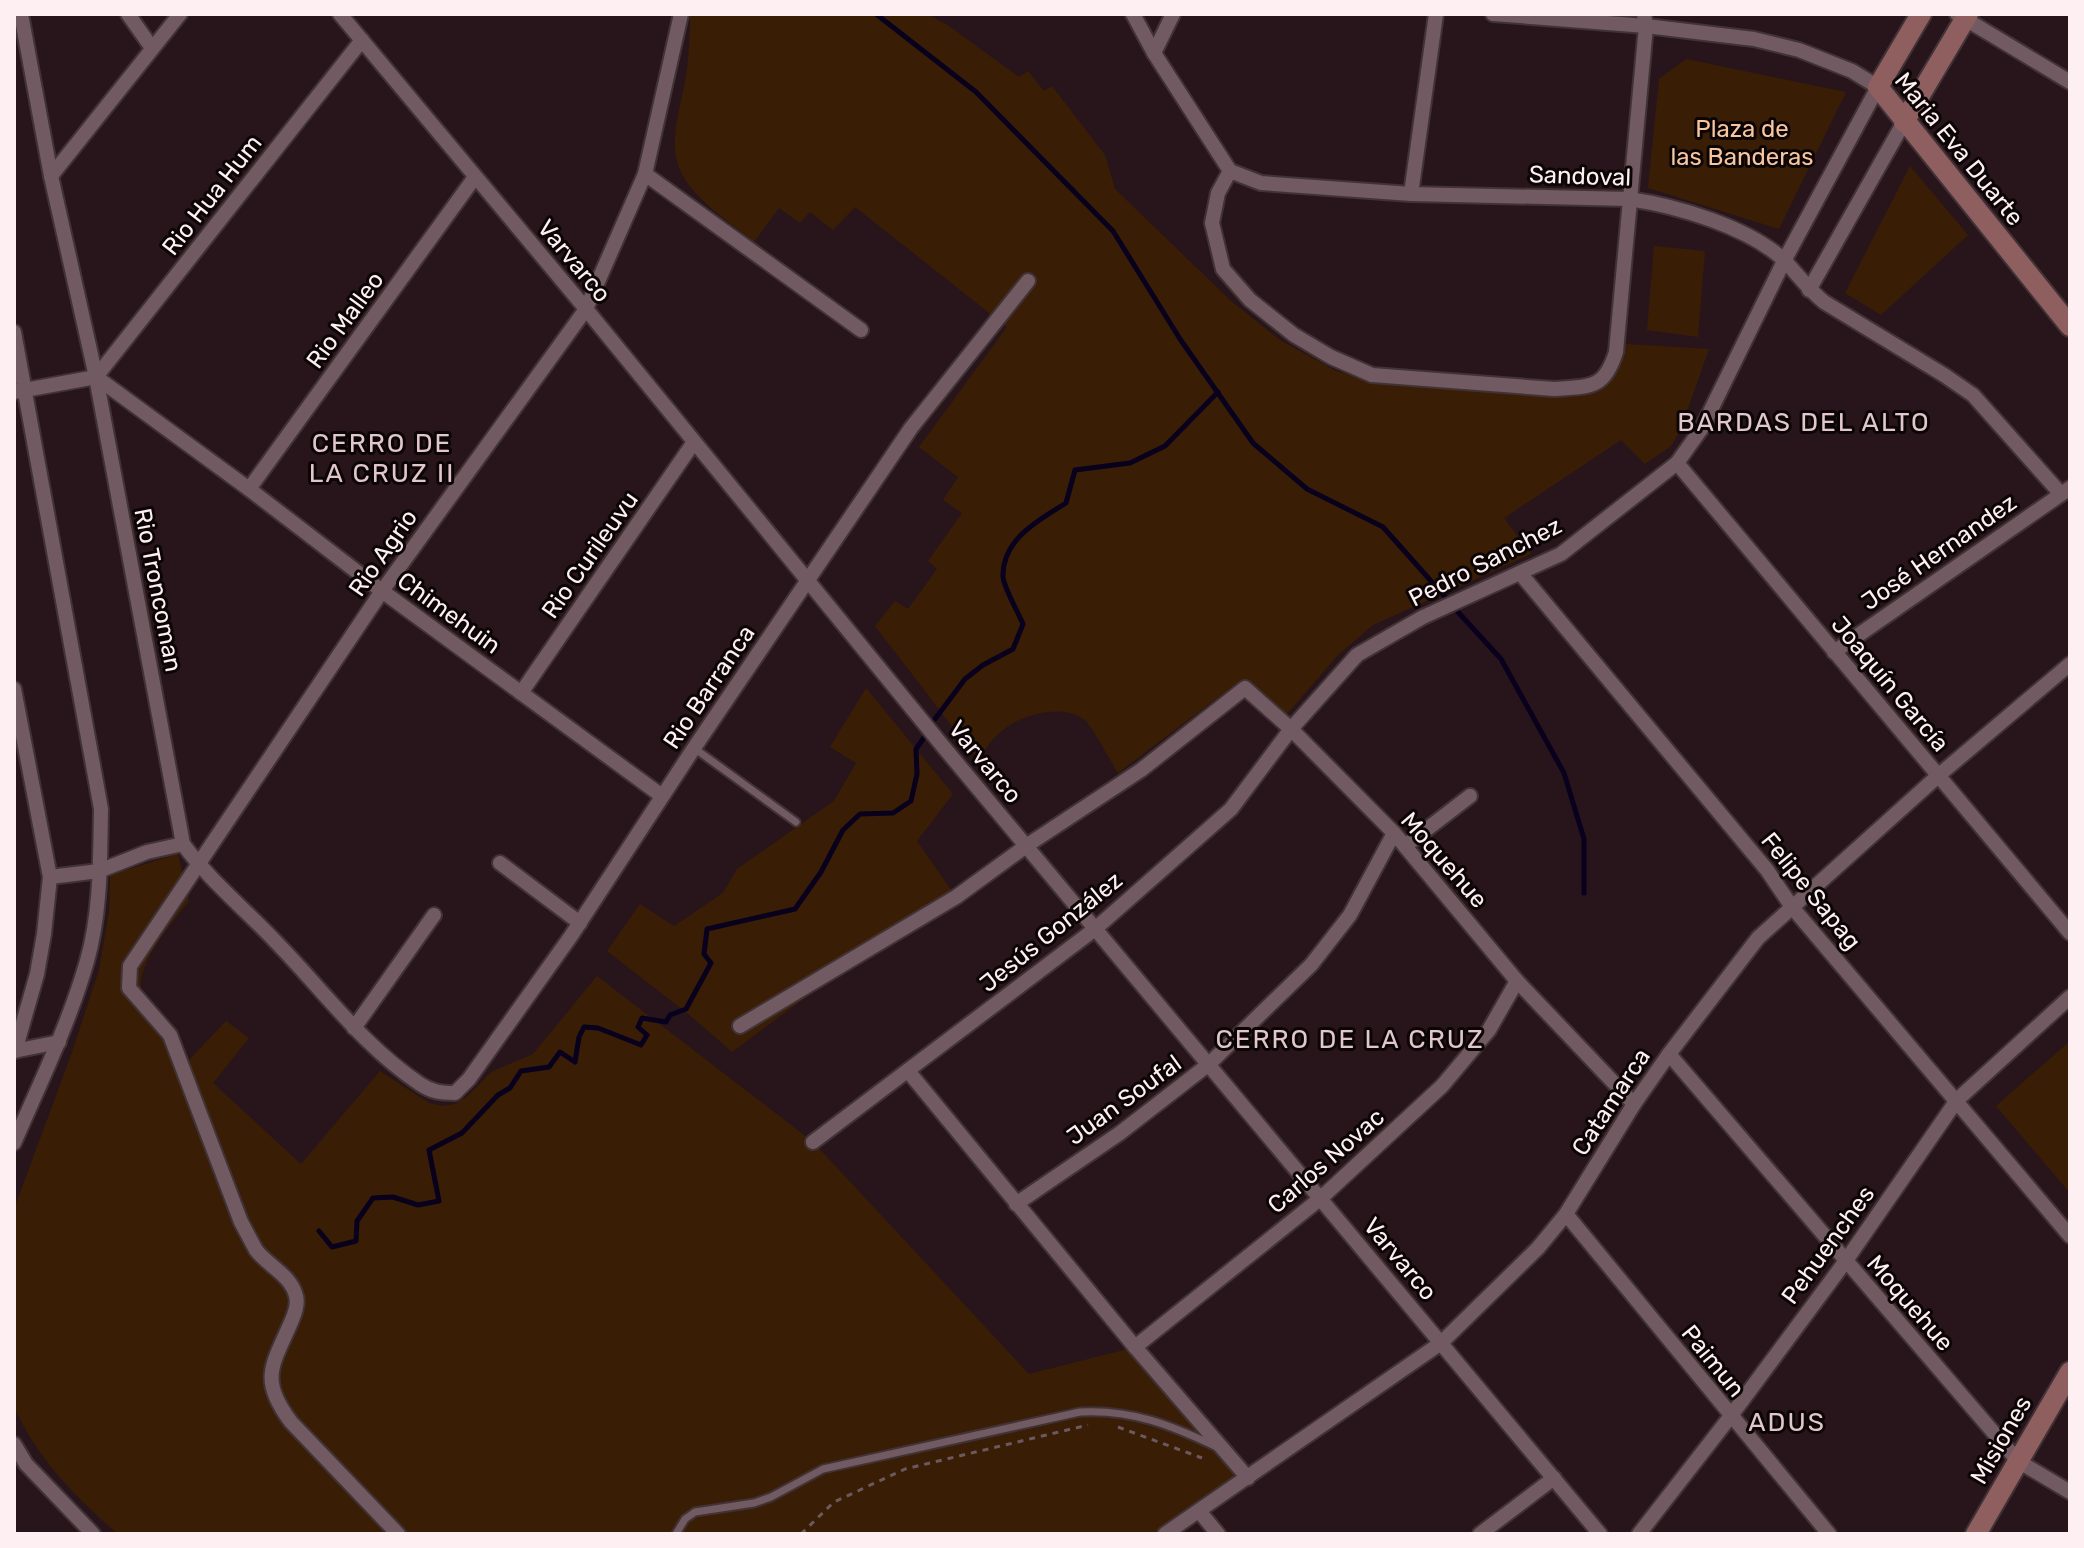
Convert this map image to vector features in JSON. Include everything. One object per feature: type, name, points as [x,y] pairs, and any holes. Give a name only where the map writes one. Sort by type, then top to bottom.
[{"type":"main road","points":[[1878,87],[1921,14]]},
{"type":"main road","points":[[1904,122],[1963,16]]},
{"type":"main road","name":"Maria Eva Duarte","points":[[1878,87],[2070,326]]},
{"type":"main road","name":"Misiones","points":[[1976,1534],[2070,1372]]},
{"type":"street","points":[[128,14],[152,48]]},
{"type":"street","points":[[51,176],[180,14]]},
{"type":"street","name":"Varvarco","points":[[340,14],[1026,846],[1600,1534]]},
{"type":"street","name":"Rio Agrio","points":[[398,1534],[291,1422],[276,1402],[271,1369],[295,1314],[297,1298],[288,1280],[257,1251],[241,1222],[170,1035],[129,988],[130,966],[382,591],[586,309],[645,174],[681,14]]},
{"type":"street","points":[[1133,14],[1154,53],[1230,171],[1218,193],[1212,223],[1223,269],[1250,300],[1294,335],[1331,357],[1372,375],[1554,389],[1584,387],[1600,382],[1610,372],[1616,352],[1645,20]]},
{"type":"street","points":[[1154,53],[1173,14]]},
{"type":"street","points":[[1411,194],[1436,14]]},
{"type":"street","name":"Maria Eva Duarte","points":[[1493,14],[1645,20],[1754,39],[1799,50],[1852,71],[1878,87]]},
{"type":"street","points":[[1963,16],[2070,82]]},
{"type":"street","name":"Rio Troncoman","points":[[22,19],[51,176],[96,377],[183,844],[197,863],[275,940],[354,1028],[420,1084]]},
{"type":"street","name":"Rio Hua Hum","points":[[96,377],[362,40]]},
{"type":"street","name":"Pedro Sanchez","points":[[1291,729],[1357,655],[1423,617],[1561,554],[1677,463],[1702,428],[1784,261],[1878,87]]},
{"type":"street","points":[[1809,290],[1904,122]]},
{"type":"street","name":"Sandoval","points":[[1230,171],[1261,183],[1411,194],[1629,199],[1659,203],[1730,229],[1755,240],[1784,261],[1809,290],[1973,395],[2066,491]]},
{"type":"street","points":[[645,174],[861,330]]},
{"type":"street","name":"Rio Malleo","points":[[249,489],[475,177]]},
{"type":"street","name":"Rio Barranca","points":[[420,1084],[436,1093],[455,1093],[469,1079],[580,923],[694,748],[911,428],[1028,281]]},
{"type":"street","points":[[14,332],[20,391],[101,809],[99,871],[88,959],[59,1042],[14,1143]]},
{"type":"street","points":[[20,391],[96,377]]},
{"type":"street","name":"Chimehuin","points":[[96,377],[662,796]]},
{"type":"street","name":"Rio Curileuvu","points":[[521,693],[694,442]]},
{"type":"street","name":"Joaquín García","points":[[1677,463],[2070,933]]},
{"type":"street","name":"José Hernandez","points":[[1834,652],[2066,491]]},
{"type":"street","name":"Felipe Sapag","points":[[1520,573],[1767,870],[1792,907],[2070,1236]]},
{"type":"street","name":"Catamarca","points":[[1165,1534],[1441,1343],[1538,1248],[1566,1214],[1634,1104],[1758,938],[1939,775],[2070,664]]},
{"type":"street","name":"Moquehue","points":[[1026,846],[1141,770],[1245,688],[1291,729],[1394,833],[1517,981],[1634,1104]]},
{"type":"street","points":[[14,689],[19,743],[50,877],[37,974],[14,1051],[59,1042]]},
{"type":"street","name":"Jesús González","points":[[813,1142],[1095,929],[1231,809],[1291,729]]},
{"type":"street","points":[[1405,846],[1470,796]]},
{"type":"street","name":"Juan Soufal","points":[[1016,1204],[1120,1133],[1209,1064],[1311,965],[1350,915],[1394,833]]},
{"type":"street","points":[[50,877],[99,871],[147,852],[183,844]]},
{"type":"street","points":[[740,1026],[956,897],[1026,846]]},
{"type":"street","points":[[500,863],[580,923]]},
{"type":"street","points":[[354,1028],[434,915]]},
{"type":"street","name":"Carlos Novac","points":[[1135,1347],[1321,1198],[1442,1086],[1489,1030],[1517,981]]},
{"type":"street","name":"Pehuenches","points":[[1639,1534],[1845,1262],[1957,1100],[2070,997]]},
{"type":"street","name":"Moquehue","points":[[1669,1054],[2018,1461],[2070,1492]]},
{"type":"street","points":[[908,1071],[1135,1347],[1248,1478]]},
{"type":"street","name":"Paimun","points":[[1566,1214],[1829,1534]]},
{"type":"street","points":[[14,1444],[26,1464],[93,1534]]},
{"type":"street","points":[[1480,1534],[1554,1478]]},
{"type":"street","points":[[1199,1511],[1218,1534]]},
{"type":"lane","points":[[694,748],[796,822]]},
{"type":"lane","points":[[676,1534],[685,1519],[695,1512],[754,1503],[823,1469],[1080,1412],[1119,1412],[1141,1416],[1226,1452]]},
{"type":"path","points":[[801,1534],[834,1502],[905,1469],[1095,1424]]},
{"type":"path","points":[[1114,1426],[1202,1458]]},
{"type":"green space","points":[[690,14],[927,14],[949,26],[1019,77],[1028,71],[1044,91],[1052,86],[1105,155],[1115,189],[1231,301],[1280,340],[1336,371],[1375,382],[1561,396],[1586,393],[1605,385],[1618,369],[1625,344],[1709,349],[1680,431],[1671,446],[1645,464],[1621,440],[1504,518],[1531,554],[1373,625],[1338,655],[1286,715],[1252,682],[1241,680],[1118,773],[1085,720],[1065,712],[1042,713],[1010,725],[995,737],[978,760],[875,626],[895,601],[908,609],[937,569],[928,561],[962,513],[943,500],[958,477],[919,447],[1007,327],[855,207],[833,230],[810,212],[800,223],[779,208],[754,242],[705,203],[682,174],[675,150],[687,70]]},
{"type":"green space","name":"Plaza de las Banderas","points":[[1686,59],[1846,92],[1779,229],[1648,188],[1659,79]]},
{"type":"green space","points":[[1910,166],[1968,235],[1881,315],[1845,293]]},
{"type":"green space","points":[[1654,246],[1705,251],[1698,337],[1647,330]]},
{"type":"green space","points":[[866,688],[953,794],[917,841],[951,890],[732,1052],[607,951],[640,904],[674,926],[723,893],[737,869],[834,801],[856,763],[830,747]]},
{"type":"green space","points":[[178,854],[189,901],[154,948],[146,963],[141,989],[148,1002],[172,1025],[189,1060],[226,1021],[249,1038],[213,1083],[301,1164],[380,1071],[429,1103],[442,1106],[455,1104],[468,1096],[491,1072],[533,1054],[597,976],[813,1142],[1029,1374],[1128,1349],[1241,1476],[1155,1534],[118,1534],[59,1476],[34,1444],[14,1407],[14,1209],[99,970],[109,911],[110,875]]},
{"type":"green space","points":[[2070,1041],[2070,1193],[1996,1106]]},
{"type":"waterway","points":[[876,14],[976,92],[1113,231],[1180,339],[1253,443],[1307,489],[1383,527],[1447,599]]},
{"type":"waterway","points":[[935,719],[965,679],[1013,649],[1023,624],[1004,582],[1004,564],[1015,541],[1024,532],[1066,503],[1075,470],[1130,463],[1165,446],[1218,392]]},
{"type":"waterway","points":[[1458,612],[1501,659],[1564,773],[1584,839],[1584,893]]},
{"type":"waterway","points":[[319,1231],[332,1247],[356,1241],[357,1221],[373,1198],[393,1197],[418,1205],[439,1201],[429,1150],[462,1133],[498,1095],[510,1088],[521,1071],[549,1067],[560,1052],[575,1062],[584,1027],[598,1028],[641,1045],[647,1035],[638,1027],[642,1018],[666,1022],[670,1015],[686,1009],[711,963],[704,954],[707,929],[795,909],[821,872],[843,830],[860,814],[893,813],[911,801],[917,774],[916,749],[923,739]]},
{"type":"district","name":"BARDAS DEL ALTO","points":[[1804,422]]},
{"type":"district","name":"CERRO DE LA CRUZ II","points":[[382,458]]},
{"type":"district","name":"CERRO DE LA CRUZ","points":[[1350,1039]]},
{"type":"district","name":"ADUS","points":[[1787,1422]]}]
